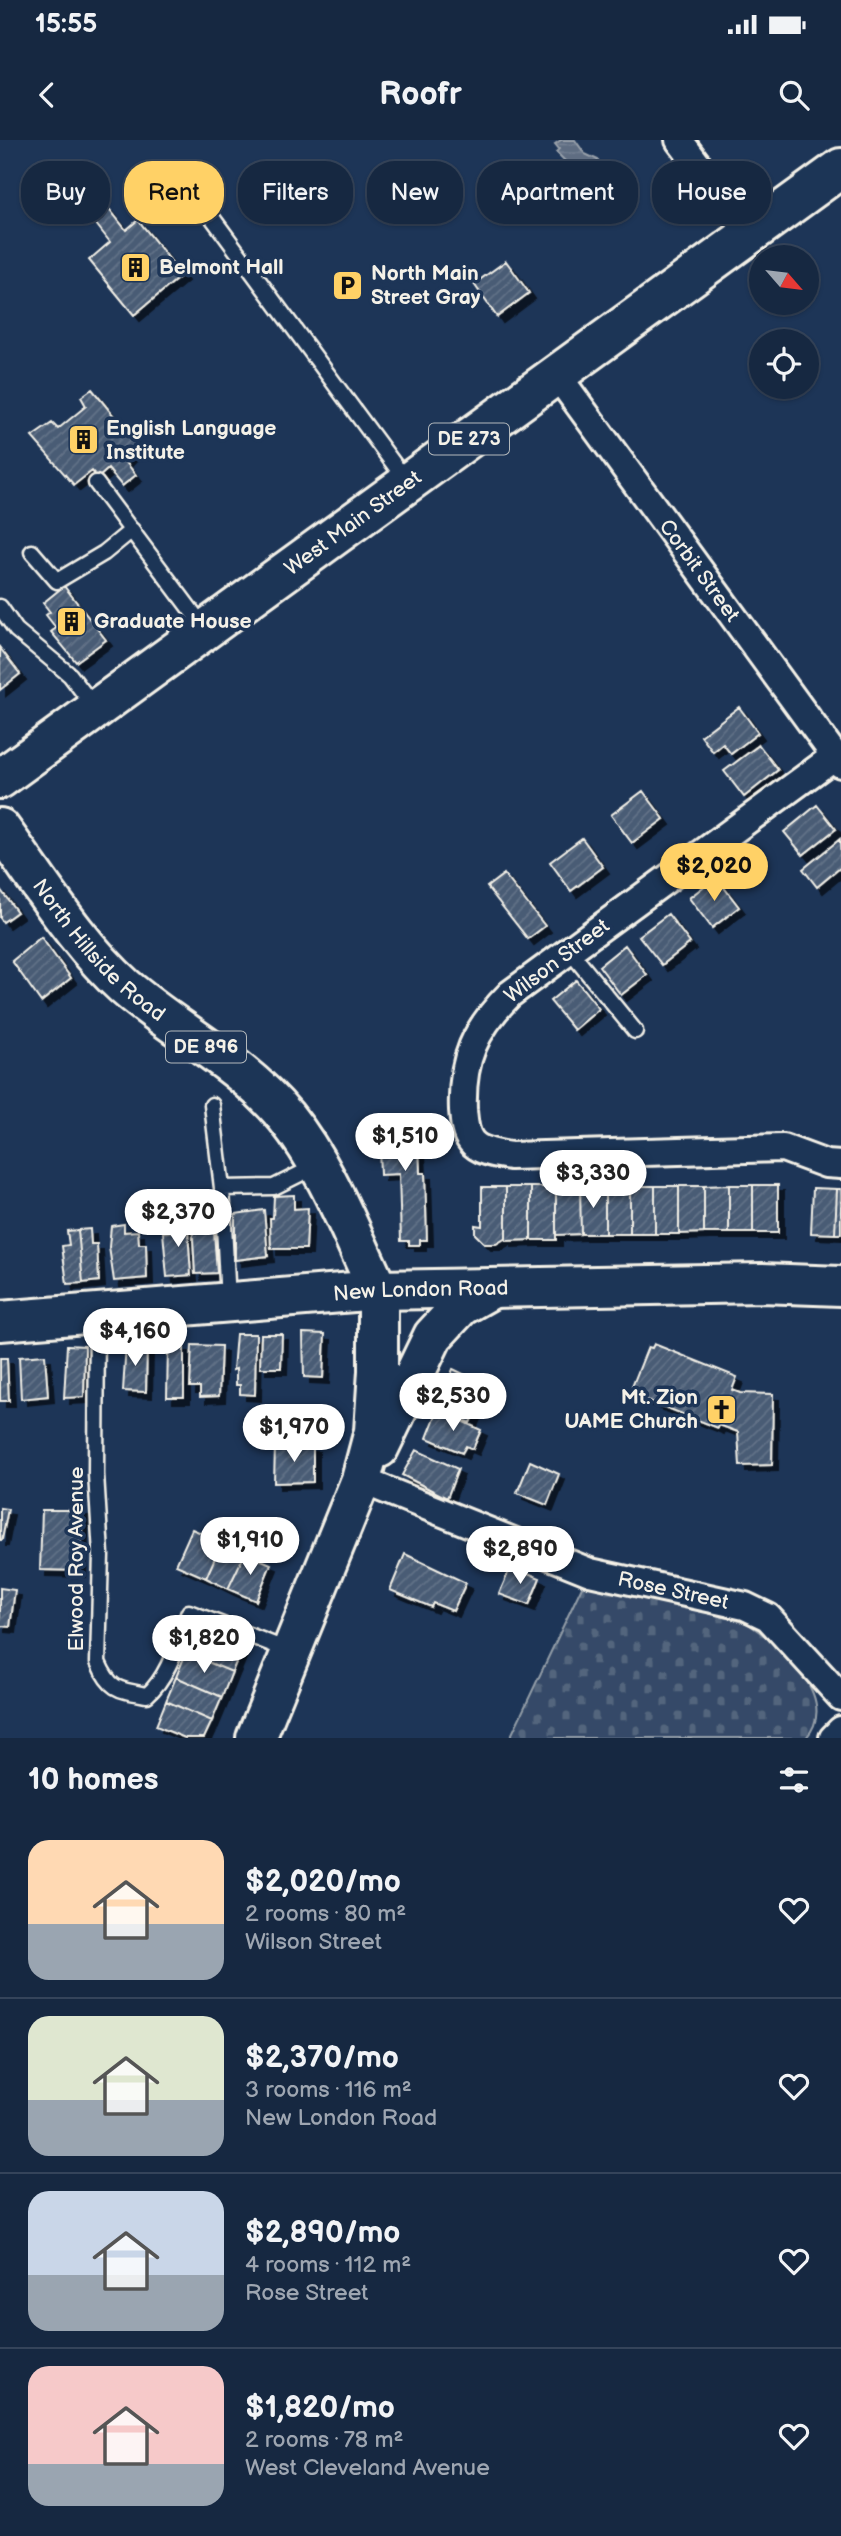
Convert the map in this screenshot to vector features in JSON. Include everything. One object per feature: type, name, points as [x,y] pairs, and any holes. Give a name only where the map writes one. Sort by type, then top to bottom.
[{"type":"main road","name":"West Main Street","points":[[0,779],[841,168]]},
{"type":"main road","name":"North Hillside Road","points":[[0,828],[110,972],[252,1083],[284,1115],[319,1164],[377,1290]]},
{"type":"main road","name":"New London Road","points":[[0,1321],[377,1290],[762,1283],[841,1286]]},
{"type":"main road","points":[[256,1738],[361,1480],[396,1416],[433,1336],[461,1306],[491,1289]]},
{"type":"main road","points":[[361,1480],[374,1431],[380,1328],[377,1290]]},
{"type":"street","points":[[679,140],[750,234]]},
{"type":"street","name":"Corbit Street","points":[[556,375],[838,760]]},
{"type":"street","name":"Wilson Street","points":[[838,760],[510,994],[487,1016],[473,1042],[464,1072],[463,1100],[464,1126],[472,1143],[491,1153],[510,1156],[783,1148],[826,1164],[841,1165]]},
{"type":"street","name":"Rose Street","points":[[361,1480],[590,1572],[745,1606],[768,1617],[841,1697]]},
{"type":"street","points":[[833,1738],[841,1730]]},
{"type":"lane","points":[[217,224],[408,483]]},
{"type":"lane","points":[[96,483],[206,630]]},
{"type":"lane","points":[[32,552],[57,581],[104,553],[132,530]]},
{"type":"lane","points":[[0,607],[16,631],[69,675],[96,709]]},
{"type":"lane","points":[[569,950],[635,1031]]},
{"type":"lane","points":[[212,1105],[222,1188],[228,1303]]},
{"type":"lane","points":[[222,1188],[274,1187],[319,1164]]},
{"type":"lane","name":"Elwood Roy Avenue","points":[[97,1313],[96,1474],[101,1554],[98,1662],[104,1677],[114,1688],[147,1695],[165,1671],[189,1612],[291,1652]]},
{"type":"green space","points":[[585,1580],[747,1623],[760,1632],[789,1658],[802,1673],[811,1690],[816,1706],[815,1722],[806,1738],[510,1738]]},
{"type":"shaded area","points":[[561,140],[575,140],[585,154],[598,160],[565,161],[556,152],[559,149],[555,144]]},
{"type":"building","name":"Belmont Hall","points":[[110,210],[126,230],[133,224],[141,224],[182,275],[134,315],[89,260],[110,242],[96,224],[110,224]]},
{"type":"building","points":[[506,261],[529,293],[497,317],[474,284]]},
{"type":"building","name":"English Language Institute","points":[[92,389],[135,442],[135,450],[125,461],[136,475],[122,486],[108,469],[98,478],[92,471],[74,485],[32,437],[52,423],[58,429],[86,406],[81,397]]},
{"type":"building","name":"Graduate House","points":[[64,586],[106,640],[76,662],[51,632],[56,628],[46,615],[50,612],[43,603]]},
{"type":"building","points":[[0,648],[20,674],[0,690]]},
{"type":"building","points":[[739,707],[758,733],[731,754],[723,744],[713,752],[701,736]]},
{"type":"building","points":[[759,745],[778,770],[744,797],[724,771]]},
{"type":"building","points":[[643,791],[664,819],[632,843],[611,815]]},
{"type":"building","points":[[817,805],[836,829],[803,855],[784,832]]},
{"type":"building","points":[[582,838],[603,867],[571,891],[550,862]]},
{"type":"building","points":[[840,839],[841,867],[817,887],[803,869]]},
{"type":"building","points":[[504,874],[545,926],[528,939],[487,887]]},
{"type":"building","points":[[716,877],[739,907],[712,928],[689,898]]},
{"type":"building","points":[[0,889],[17,912],[3,922],[0,918]]},
{"type":"building","points":[[668,914],[690,943],[662,965],[639,936]]},
{"type":"building","points":[[41,937],[71,978],[41,1002],[12,961]]},
{"type":"building","points":[[625,945],[647,975],[621,995],[599,966]]},
{"type":"building","points":[[576,980],[599,1009],[574,1030],[550,1001]]},
{"type":"building","points":[[418,1117],[420,1173],[425,1173],[427,1240],[420,1240],[420,1245],[409,1245],[409,1241],[401,1241],[399,1174],[380,1175],[378,1118]]},
{"type":"building","points":[[729,1185],[753,1185],[753,1233],[729,1233]]},
{"type":"building","points":[[729,1185],[729,1233],[704,1233],[704,1186]]},
{"type":"building","points":[[753,1185],[778,1185],[778,1233],[753,1233]]},
{"type":"building","points":[[580,1186],[605,1186],[605,1234],[581,1234]]},
{"type":"building","points":[[580,1186],[581,1234],[556,1235],[556,1187]]},
{"type":"building","points":[[605,1186],[630,1186],[630,1234],[605,1234]]},
{"type":"building","points":[[630,1186],[655,1186],[655,1234],[630,1234]]},
{"type":"building","points":[[655,1186],[679,1186],[679,1234],[655,1234]]},
{"type":"building","points":[[679,1186],[704,1186],[704,1233],[679,1234]]},
{"type":"building","points":[[482,1187],[506,1187],[506,1238],[496,1244],[485,1244],[475,1234],[475,1225],[482,1226]]},
{"type":"building","points":[[506,1187],[531,1187],[531,1240],[506,1241]]},
{"type":"building","points":[[531,1187],[556,1187],[556,1240],[531,1240]]},
{"type":"building","points":[[813,1188],[837,1189],[835,1234],[811,1233]]},
{"type":"building","points":[[837,1189],[841,1189],[841,1234],[835,1234]]},
{"type":"building","points":[[294,1195],[294,1209],[308,1208],[306,1249],[271,1249],[270,1218],[273,1218],[274,1196]]},
{"type":"building","points":[[264,1210],[268,1256],[235,1260],[235,1214]]},
{"type":"building","points":[[187,1216],[191,1275],[167,1277],[163,1232],[174,1231],[173,1217]]},
{"type":"building","points":[[213,1219],[217,1273],[195,1274],[192,1220]]},
{"type":"building","points":[[124,1224],[124,1232],[138,1231],[139,1244],[146,1244],[147,1278],[114,1281],[109,1247],[111,1226]]},
{"type":"building","points":[[90,1229],[91,1244],[97,1244],[99,1281],[83,1283],[78,1230]]},
{"type":"building","points":[[78,1230],[83,1283],[67,1284],[62,1246],[69,1245],[67,1231]]},
{"type":"building","points":[[303,1333],[325,1334],[323,1378],[304,1377]]},
{"type":"building","points":[[236,1334],[256,1334],[255,1395],[240,1394],[240,1385],[236,1385],[236,1369],[233,1370]]},
{"type":"building","points":[[261,1334],[282,1334],[281,1368],[260,1368]]},
{"type":"building","points":[[126,1343],[147,1344],[146,1392],[123,1391]]},
{"type":"building","name":"Mt. Zion UAME Church","points":[[654,1344],[737,1377],[732,1390],[740,1393],[773,1394],[772,1465],[740,1466],[738,1432],[719,1425],[718,1428],[634,1395],[636,1389],[632,1387],[648,1347],[652,1348]]},
{"type":"building","points":[[67,1345],[85,1346],[84,1397],[64,1398]]},
{"type":"building","points":[[192,1345],[221,1346],[219,1396],[200,1397],[200,1387],[190,1387]]},
{"type":"building","points":[[168,1346],[184,1346],[184,1397],[167,1397]]},
{"type":"building","points":[[45,1355],[48,1396],[21,1399],[19,1357]]},
{"type":"building","points":[[0,1358],[7,1358],[9,1401],[0,1401]]},
{"type":"building","points":[[453,1369],[486,1385],[470,1423],[437,1409]]},
{"type":"building","points":[[438,1410],[481,1430],[473,1449],[466,1446],[462,1453],[427,1438]]},
{"type":"building","points":[[275,1446],[313,1446],[313,1482],[274,1483]]},
{"type":"building","points":[[416,1450],[458,1469],[447,1498],[402,1475]]},
{"type":"building","points":[[530,1461],[559,1474],[547,1505],[517,1493]]},
{"type":"building","points":[[0,1508],[8,1509],[2,1540],[0,1540]]},
{"type":"building","points":[[42,1510],[83,1510],[80,1571],[40,1570]]},
{"type":"building","points":[[192,1529],[222,1542],[206,1578],[176,1565]]},
{"type":"building","points":[[222,1542],[245,1553],[228,1589],[206,1578]]},
{"type":"building","points":[[245,1553],[271,1564],[256,1601],[228,1589]]},
{"type":"building","points":[[405,1554],[466,1583],[453,1611],[433,1603],[431,1607],[390,1590]]},
{"type":"building","points":[[511,1566],[540,1578],[529,1605],[499,1594]]},
{"type":"building","points":[[0,1588],[15,1590],[10,1627],[0,1626]]},
{"type":"building","points":[[196,1629],[242,1648],[232,1672],[186,1653]]},
{"type":"building","points":[[186,1653],[232,1672],[222,1697],[176,1677]]},
{"type":"building","points":[[176,1677],[222,1697],[212,1721],[166,1701]]},
{"type":"building","points":[[166,1701],[212,1721],[204,1738],[185,1738],[156,1726]]},
{"type":"place","name":"Belmont Hall","points":[[136,267]]},
{"type":"place","name":"North Main Street Gray","points":[[348,285]]},
{"type":"place","name":"English Language Institute","points":[[83,440]]},
{"type":"place","name":"Graduate House","points":[[71,621]]},
{"type":"place","name":"Mt. Zion UAME Church","points":[[721,1409]]}]
